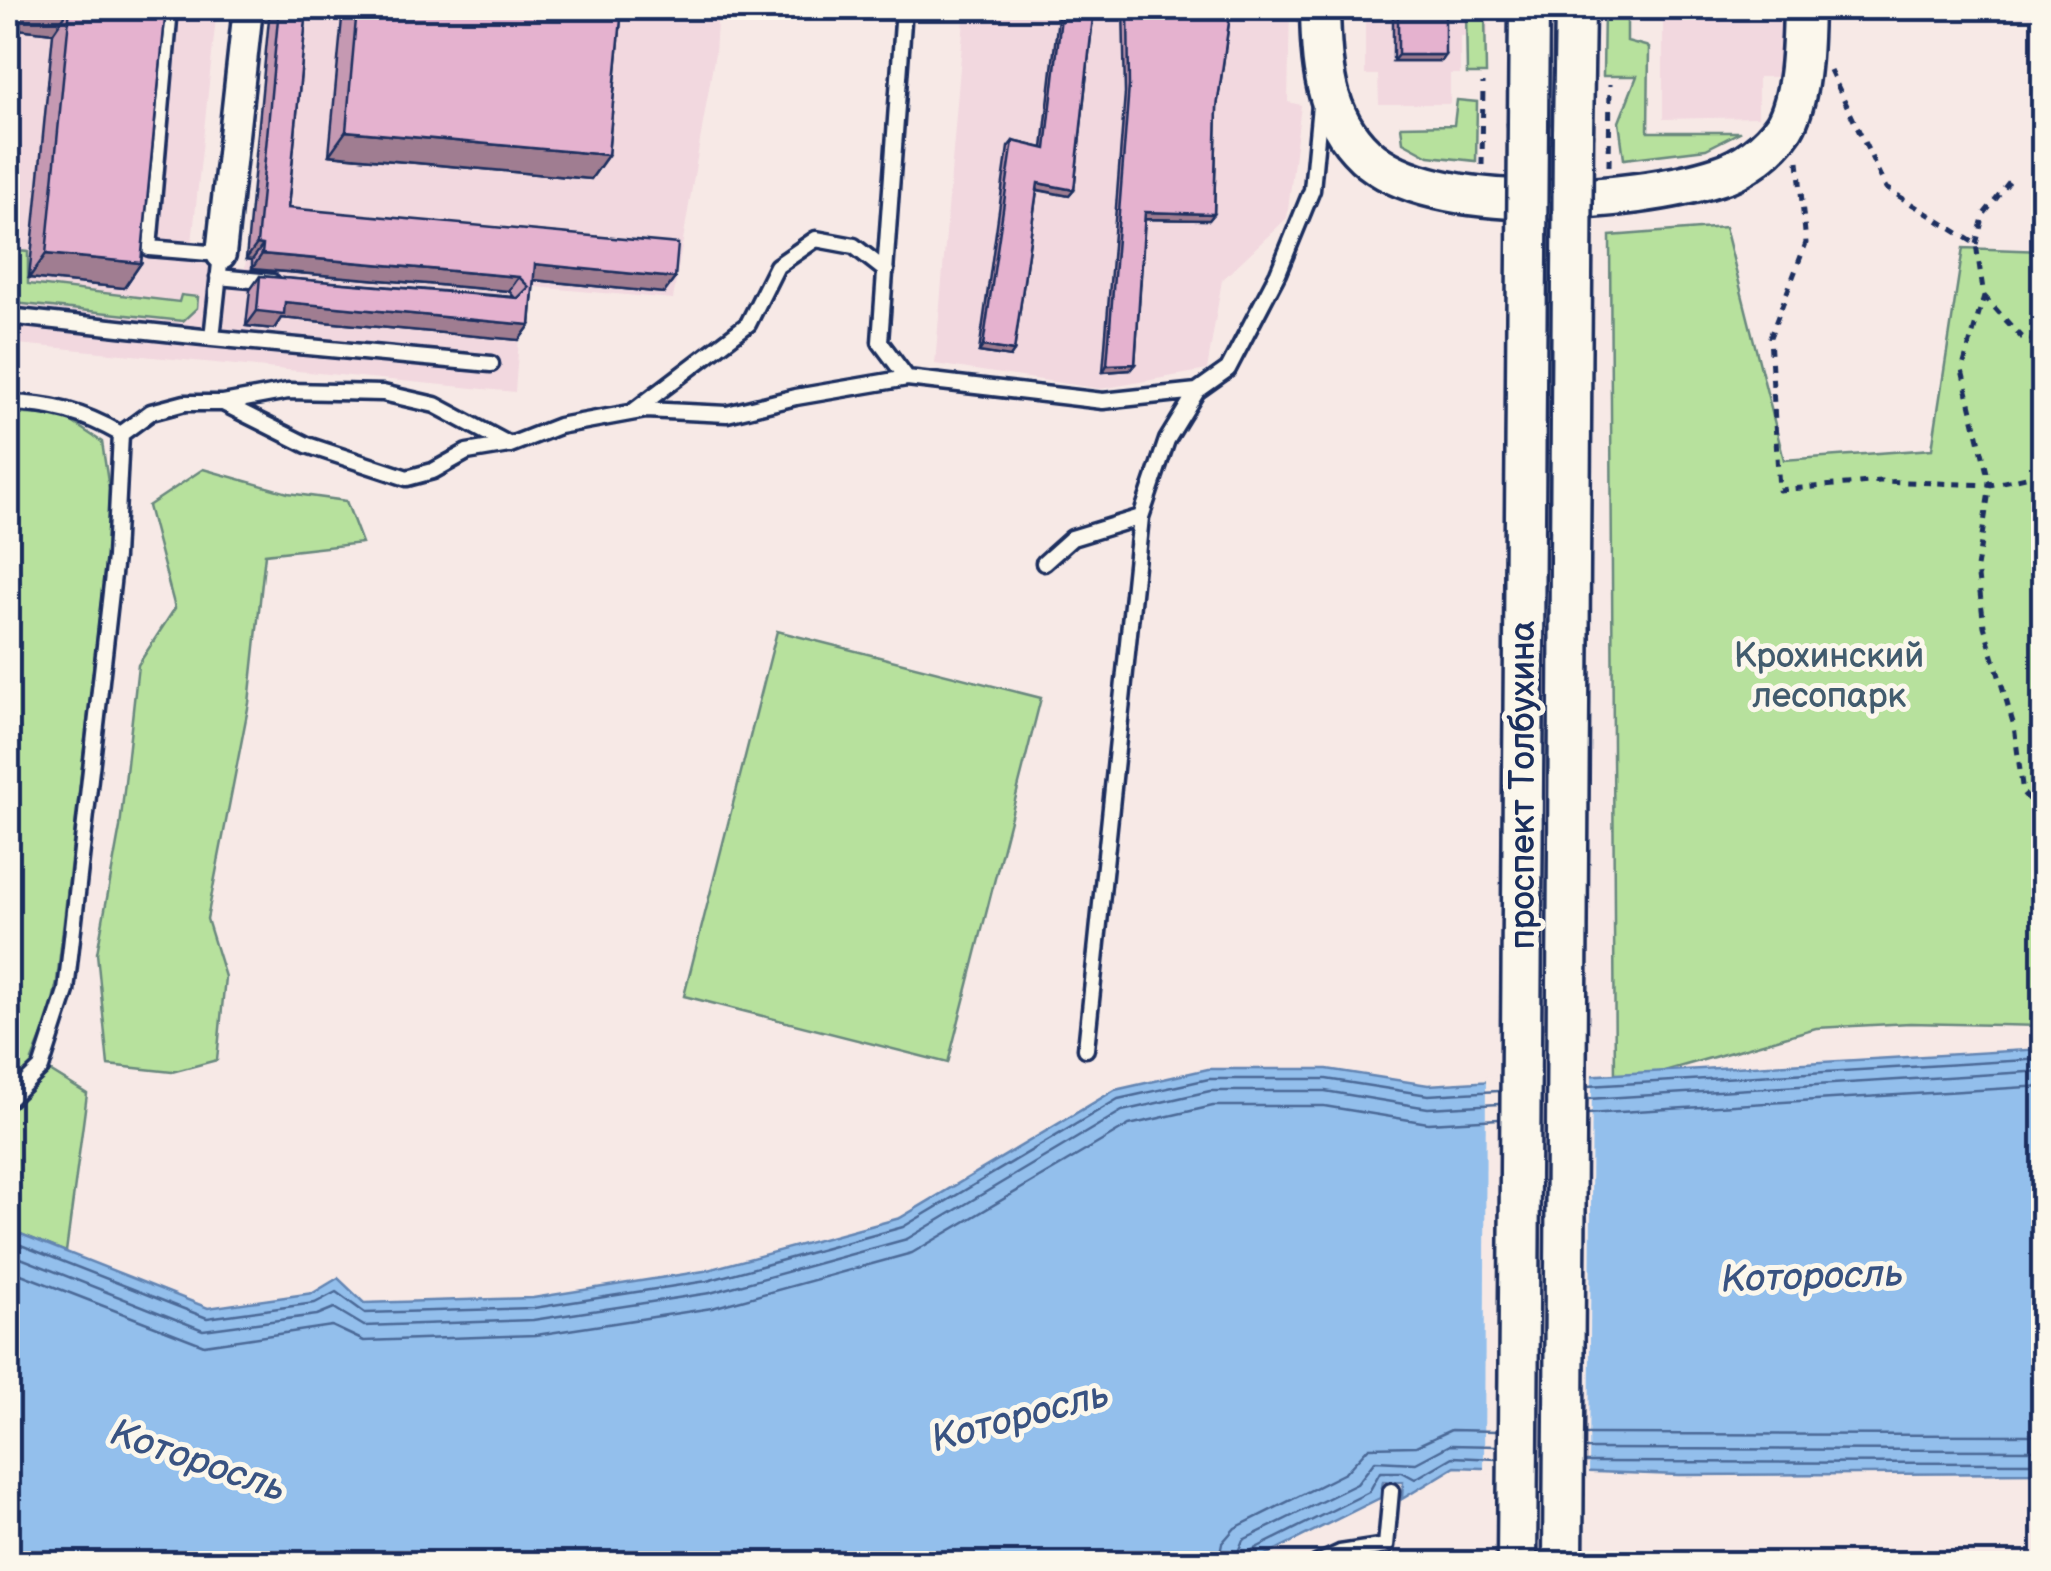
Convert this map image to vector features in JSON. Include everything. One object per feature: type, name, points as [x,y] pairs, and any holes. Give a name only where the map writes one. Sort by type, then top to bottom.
[{"type":"main road","points":[[1320,8],[1323,70],[1344,131],[1367,157],[1404,179],[1449,191],[1522,198],[1609,196],[1721,176],[1761,152],[1785,125],[1796,82],[1803,8]]},
{"type":"main road","name":"проспект Толбухина","points":[[1517,1564],[1530,8]]},
{"type":"main road","name":"проспект Толбухина","points":[[1562,1564],[1574,8]]},
{"type":"street","points":[[220,266],[248,8]]},
{"type":"lane","points":[[170,8],[149,248],[295,284]]},
{"type":"lane","points":[[904,8],[880,342],[908,378]]},
{"type":"lane","points":[[1086,1050],[1141,517],[1166,440],[1198,391],[1228,369],[1278,274],[1312,190],[1323,70]]},
{"type":"lane","points":[[632,412],[748,324],[777,266],[816,239],[854,246],[886,272]]},
{"type":"lane","points":[[212,338],[220,266]]},
{"type":"lane","points":[[8,316],[491,364]]},
{"type":"lane","points":[[223,404],[307,445],[408,478],[434,471],[467,452],[510,445],[559,426],[632,412],[727,414],[796,396],[908,378],[1103,401],[1198,391]]},
{"type":"lane","points":[[121,434],[150,412],[185,403],[223,404],[288,391],[404,395],[436,405],[510,445]]},
{"type":"lane","points":[[8,403],[84,413],[121,434]]},
{"type":"lane","points":[[8,1100],[41,1068],[54,1040],[66,990],[115,557],[121,434]]},
{"type":"lane","points":[[1044,564],[1072,538],[1141,517]]},
{"type":"lane","points":[[1316,1564],[1340,1553],[1386,1546],[1391,1492]]},
{"type":"path","points":[[1821,54],[1886,188],[1976,244]]},
{"type":"path","points":[[1482,169],[1483,83]]},
{"type":"path","points":[[1608,169],[1610,84]]},
{"type":"path","points":[[1798,162],[1806,243],[1770,337],[1779,490],[1880,481],[1990,484],[2044,473]]},
{"type":"path","points":[[2010,182],[1984,214],[1976,244],[1984,296],[1962,370],[1990,484],[1977,568],[1984,626],[2014,726],[2023,792],[2044,818]]},
{"type":"path","points":[[1984,296],[2021,337],[2044,342]]},
{"type":"shaded area","points":[[8,8],[217,8],[190,262],[245,268],[246,259],[283,263],[277,223],[298,8],[718,8],[715,53],[673,299],[523,286],[515,392],[8,343]]},
{"type":"shaded area","points":[[965,8],[1290,8],[1288,102],[1301,105],[1287,218],[1222,280],[1207,370],[1101,389],[935,364]]},
{"type":"shaded area","points":[[1365,8],[1488,8],[1488,35],[1460,36],[1460,74],[1450,74],[1450,104],[1379,104],[1378,75],[1365,75]]},
{"type":"shaded area","points":[[1643,8],[1786,8],[1784,77],[1758,77],[1758,117],[1663,119],[1663,22],[1643,21]]},
{"type":"green space","points":[[1466,8],[1485,8],[1486,74],[1467,74]]},
{"type":"green space","points":[[1604,8],[1627,8],[1627,41],[1649,47],[1648,132],[1740,132],[1706,149],[1624,159],[1619,122],[1637,76],[1603,76]]},
{"type":"green space","points":[[1457,100],[1477,102],[1476,161],[1429,156],[1403,142],[1401,126],[1454,125]]},
{"type":"green space","name":"Крохинский лесопарк","points":[[1725,227],[1784,460],[1932,449],[1963,248],[2043,251],[2043,1026],[1910,1023],[1816,1028],[1615,1085],[1610,236]]},
{"type":"green space","points":[[8,250],[28,252],[28,284],[179,302],[181,295],[198,297],[197,308],[183,321],[14,303],[8,300]]},
{"type":"green space","points":[[8,413],[63,416],[102,442],[109,489],[107,551],[57,981],[50,1016],[32,1060],[87,1094],[66,1252],[8,1229]]},
{"type":"green space","points":[[203,469],[288,493],[346,501],[362,543],[265,554],[249,703],[207,919],[225,977],[217,1060],[172,1072],[108,1065],[97,953],[120,827],[138,665],[175,608],[148,506]]},
{"type":"green space","points":[[777,631],[1041,698],[948,1063],[684,996]]},
{"type":"water","name":"Которосль","points":[[2043,1049],[2043,1473],[1679,1475],[1455,1467],[1402,1499],[1403,1482],[1383,1481],[1380,1498],[1247,1564],[8,1563],[8,1229],[208,1308],[313,1293],[338,1278],[364,1303],[533,1298],[704,1271],[900,1218],[1115,1090],[1208,1069],[1327,1069],[1428,1085]]},
{"type":"pier","points":[[1592,1071],[1589,1477],[1484,1473],[1486,1077]]},
{"type":"building","points":[[70,8],[166,8],[141,263],[46,254]]},
{"type":"building","points":[[279,8],[307,8],[288,208],[678,244],[675,278],[535,264],[530,325],[285,302],[284,314],[257,311],[260,276],[518,298],[529,287],[519,277],[262,254],[263,245],[257,244]]},
{"type":"building","points":[[357,8],[622,8],[608,155],[346,131]]},
{"type":"building","points":[[1062,8],[1094,8],[1074,190],[1038,183],[1014,351],[983,346],[1013,141],[1046,149]]},
{"type":"building","points":[[1128,8],[1231,8],[1217,107],[1214,214],[1145,212],[1135,364],[1107,365],[1129,86]]},
{"type":"building","points":[[1398,8],[1445,8],[1445,55],[1398,55]]}]
